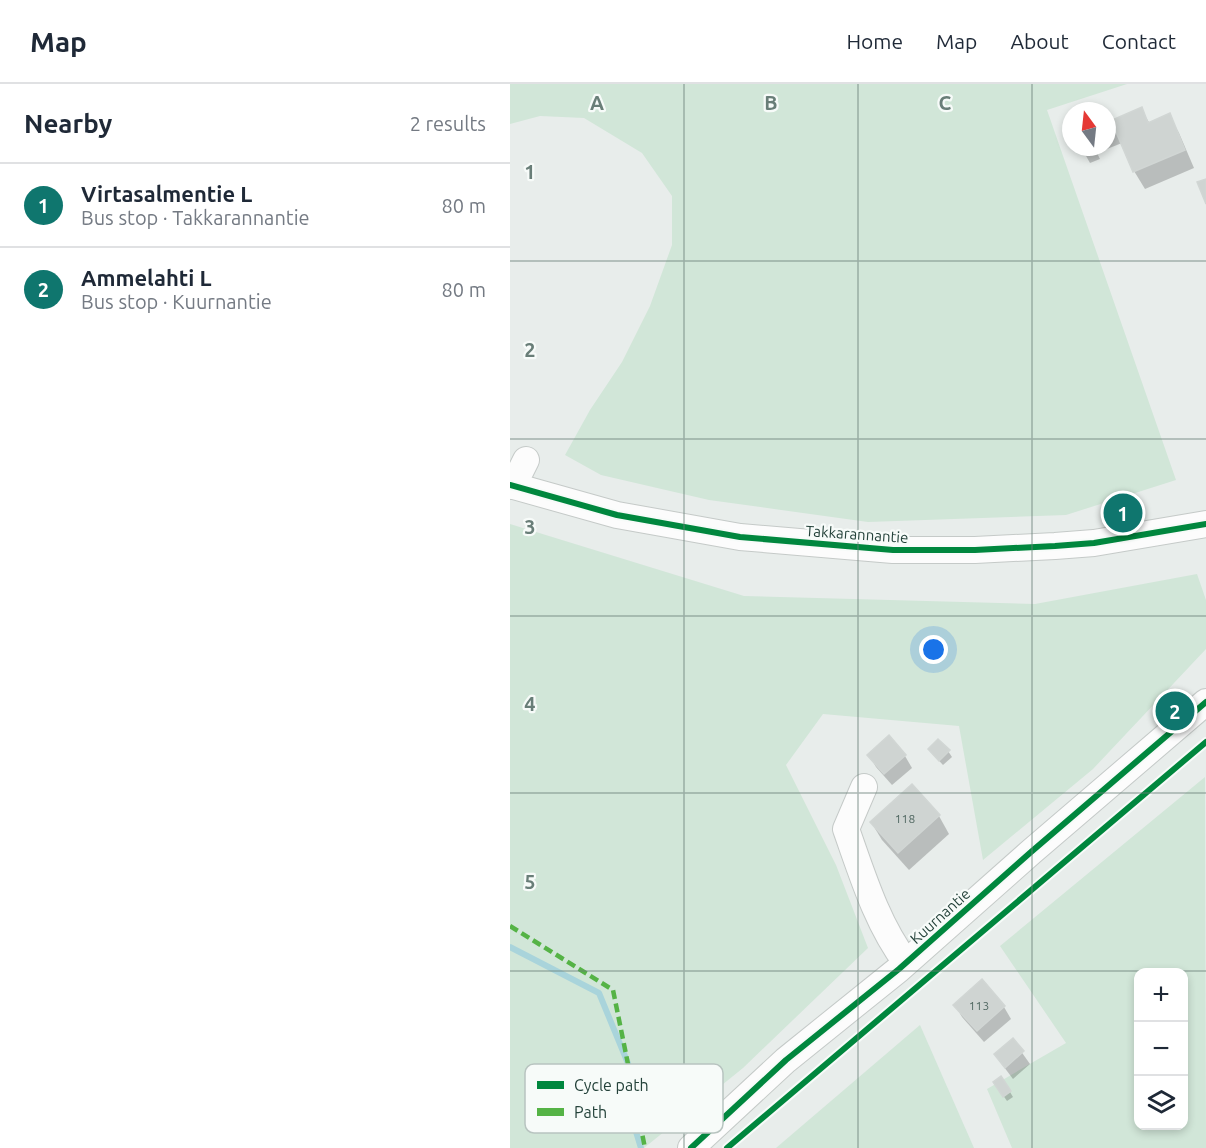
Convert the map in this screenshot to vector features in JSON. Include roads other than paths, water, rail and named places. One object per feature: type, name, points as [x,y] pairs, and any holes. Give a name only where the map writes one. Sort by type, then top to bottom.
[{"type":"street","points":[[512,486],[526,460]]},
{"type":"street","name":"Takkarannantie","points":[[512,486],[617,515],[740,537],[893,550],[975,550],[1094,543],[1206,524]]},
{"type":"street","name":"Kuurnantie","points":[[723,1118],[786,1060],[906,962],[1206,702]]},
{"type":"street","points":[[864,787],[846,829],[866,883],[896,948],[906,962]]},
{"type":"street","name":"Kuurnantie","points":[[691,1148],[707,1133]]},
{"type":"waterway","points":[[510,947],[599,993],[628,1064]]},
{"type":"waterway","points":[[636,1133],[641,1148]]},
{"type":"place","name":"Virtasalmentie L","points":[[1123,513]]},
{"type":"place","name":"Ammelahti L","points":[[1175,711]]}]
